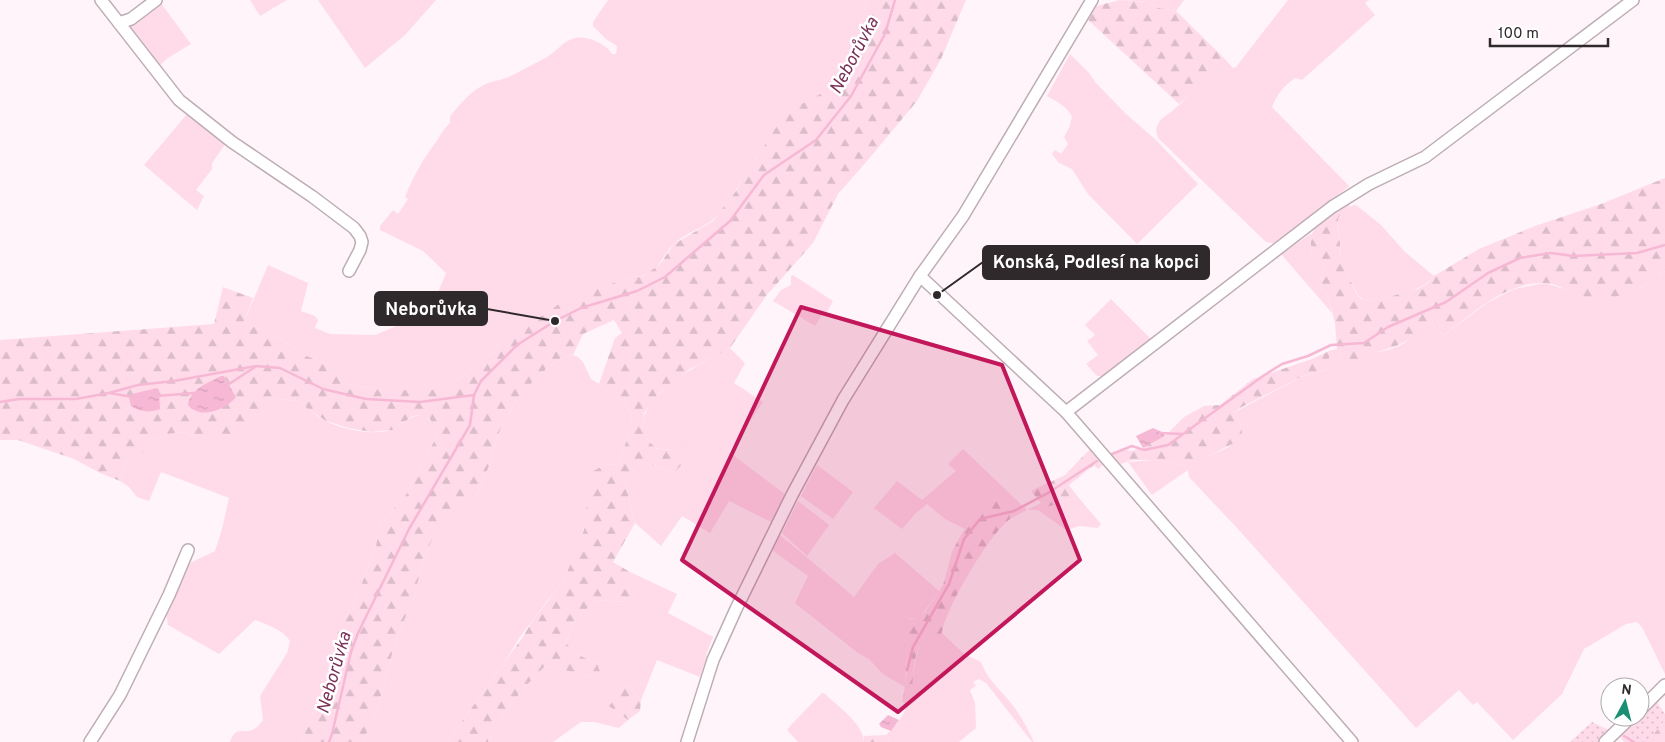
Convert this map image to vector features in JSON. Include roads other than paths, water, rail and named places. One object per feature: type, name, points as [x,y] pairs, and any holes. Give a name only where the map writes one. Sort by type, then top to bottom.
[{"type":"street","points":[[101,0],[179,100],[232,142],[313,196],[354,228],[362,242],[349,271]]},
{"type":"street","points":[[119,23],[131,19],[156,0]]},
{"type":"street","points":[[687,742],[713,660],[736,609],[792,495],[843,400],[920,276],[963,216],[1092,0]]},
{"type":"street","points":[[1066,412],[1332,207],[1369,184],[1425,157],[1633,0]]},
{"type":"street","points":[[920,276],[1066,412],[1352,742]]},
{"type":"street","points":[[90,742],[120,695],[169,595],[188,550]]},
{"type":"street","points":[[1650,700],[1665,685]]},
{"type":"street","points":[[1605,742],[1621,727]]},
{"type":"water","points":[[224,376],[236,397],[232,402],[212,412],[199,412],[188,405],[189,399],[196,391]]},
{"type":"water","points":[[157,388],[159,390],[160,409],[145,411],[131,406],[129,397],[132,394]]},
{"type":"water","points":[[1153,428],[1162,432],[1165,436],[1143,448],[1136,436]]},
{"type":"water","points":[[888,715],[899,720],[891,731],[881,727],[879,724]]},
{"type":"waterway","name":"Neborůvka","points":[[329,742],[351,652],[358,633],[409,529],[470,425],[474,395],[481,381],[517,345],[555,321],[581,308],[637,291],[665,277],[730,221],[764,175],[816,140],[851,96],[885,34],[895,0]]},
{"type":"waterway","points":[[1112,454],[1132,446],[1144,450],[1168,445],[1282,364],[1308,356],[1331,345],[1364,343],[1388,327],[1446,302],[1488,273],[1520,258],[1551,253],[1573,256],[1637,253],[1665,245]]},
{"type":"waterway","points":[[0,402],[19,399],[76,399],[138,385],[174,381],[256,366],[280,368],[323,389],[366,399],[420,402],[474,395]]},
{"type":"waterway","points":[[226,386],[255,367]]},
{"type":"waterway","points":[[110,393],[132,397]]},
{"type":"waterway","points":[[157,396],[194,393]]},
{"type":"waterway","points":[[1160,433],[1182,434]]},
{"type":"waterway","points":[[907,670],[913,647],[949,584],[964,539],[980,519],[1014,511],[1048,493],[1097,461]]},
{"type":"waterway","points":[[1624,736],[1634,742]]},
{"type":"place","name":"Konská, Podlesí na kopci","points":[[937,295]]},
{"type":"place","name":"Neborůvka","points":[[555,321]]}]
